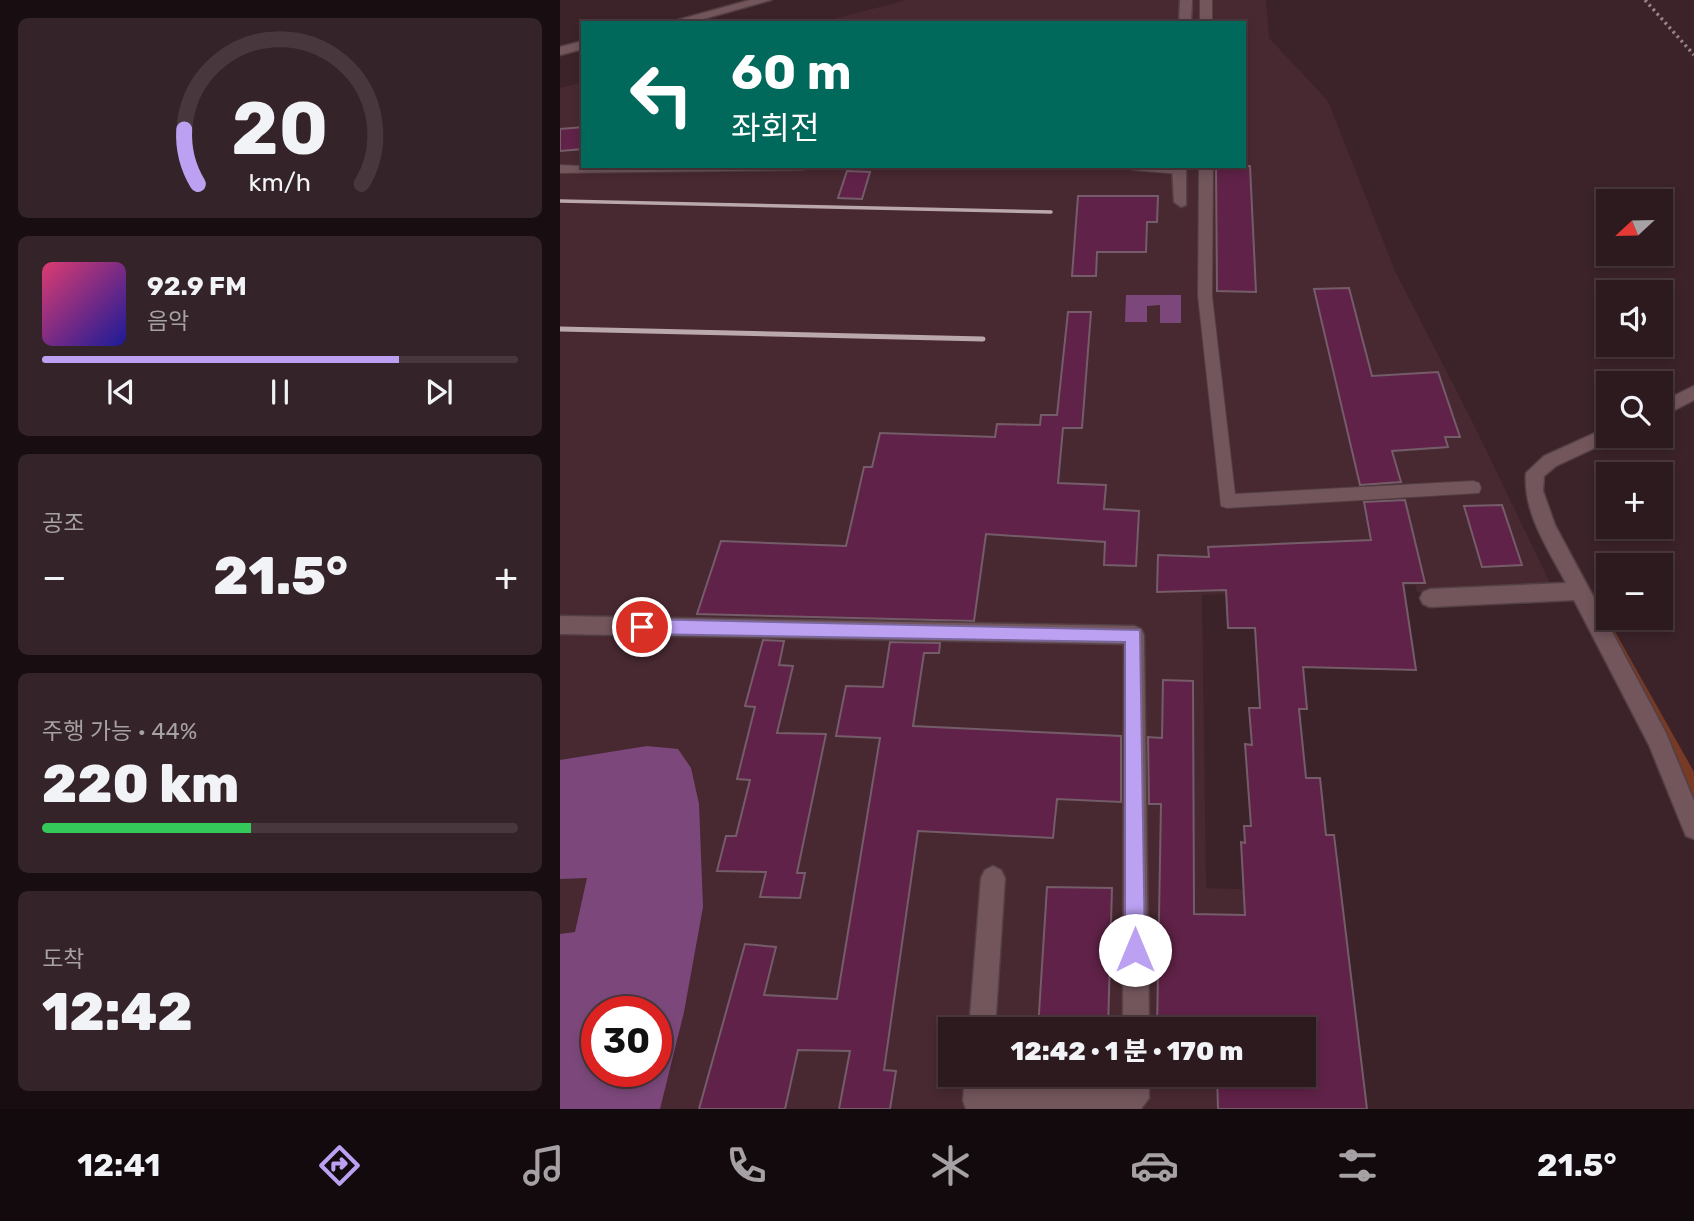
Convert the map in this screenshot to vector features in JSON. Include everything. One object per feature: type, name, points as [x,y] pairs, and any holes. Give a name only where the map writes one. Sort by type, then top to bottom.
[{"type":"street","points":[[681,21],[765,0]]},
{"type":"street","points":[[1185,21],[1186,0]]},
{"type":"street","points":[[560,51],[581,46]]},
{"type":"street","points":[[1179,168],[1181,202]]},
{"type":"street","points":[[1673,404],[1694,393]]},
{"type":"street","points":[[1596,440],[1550,461],[1535,473],[1534,491],[1546,526],[1658,740],[1694,828]]},
{"type":"street","points":[[1430,598],[1580,591]]},
{"type":"street","points":[[560,625],[1134,635],[1136,1017]]},
{"type":"street","points":[[983,1017],[993,878]]},
{"type":"street","points":[[977,1087],[976,1101],[1136,1098],[1136,1087]]},
{"type":"lane","points":[[1206,0],[1206,21]]},
{"type":"lane","points":[[560,169],[641,168]]},
{"type":"lane","points":[[1206,168],[1205,296],[1227,501],[1473,488]]},
{"type":"path","points":[[1645,0],[1694,55]]},
{"type":"shaded area","points":[[907,0],[1266,0],[1269,38],[1328,101],[1395,271],[1475,427],[1552,587],[1417,592],[1415,585],[1202,595],[1206,888],[1267,890],[1280,1017],[938,1017],[938,1087],[1285,1087],[1287,1109],[560,1109],[560,88],[581,83],[581,168],[1246,168],[1246,21],[825,21]]},
{"type":"shaded area","points":[[1126,295],[1181,295],[1181,323],[1160,323],[1160,305],[1147,306],[1147,322],[1125,322]]},
{"type":"shaded area","points":[[1555,525],[1596,598],[1596,606]]},
{"type":"shaded area","points":[[1608,630],[1614,630],[1694,772],[1694,800]]},
{"type":"shaded area","points":[[647,746],[678,749],[691,768],[699,804],[703,907],[684,1012],[672,1060],[672,996],[581,996],[581,1087],[665,1087],[660,1109],[560,1109],[560,934],[575,932],[587,878],[560,879],[560,760]]},
{"type":"building","points":[[581,127],[581,149],[560,151],[560,129]]},
{"type":"building","points":[[1250,166],[1256,292],[1217,291],[1216,168]]},
{"type":"building","points":[[847,171],[870,172],[862,199],[838,198]]},
{"type":"building","points":[[1078,196],[1158,196],[1157,222],[1147,222],[1146,252],[1097,252],[1096,276],[1072,276]]},
{"type":"building","points":[[1349,288],[1372,376],[1438,372],[1460,437],[1445,437],[1448,447],[1392,451],[1401,482],[1360,485],[1314,289]]},
{"type":"building","points":[[1068,312],[1091,312],[1082,428],[1063,428],[1058,483],[1106,485],[1104,509],[1139,511],[1136,566],[1104,565],[1105,542],[986,534],[974,621],[697,614],[721,541],[846,546],[864,467],[872,467],[880,433],[995,437],[997,424],[1040,425],[1041,415],[1057,415]]},
{"type":"building","points":[[1405,500],[1425,583],[1403,583],[1416,670],[1303,667],[1307,709],[1299,709],[1306,778],[1320,778],[1326,835],[1334,835],[1367,1109],[1218,1109],[1217,1087],[1316,1087],[1316,1017],[1157,1017],[1161,804],[1149,804],[1148,737],[1162,738],[1163,680],[1193,681],[1194,914],[1245,915],[1241,842],[1245,843],[1244,826],[1251,826],[1245,744],[1252,745],[1249,708],[1260,708],[1255,628],[1228,628],[1226,590],[1157,592],[1158,555],[1209,557],[1208,547],[1371,540],[1364,502]]},
{"type":"building","points":[[1502,505],[1522,565],[1482,567],[1464,506]]},
{"type":"building","points":[[763,640],[784,641],[779,665],[793,666],[777,733],[826,734],[797,873],[805,873],[800,898],[760,897],[766,872],[717,871],[726,836],[736,836],[750,780],[737,779],[755,707],[745,706]]},
{"type":"building","points":[[890,642],[940,643],[939,653],[924,653],[913,726],[1121,736],[1121,802],[1057,799],[1053,838],[918,831],[884,1070],[896,1071],[890,1109],[839,1109],[850,1051],[798,1050],[785,1109],[699,1109],[745,944],[776,947],[764,995],[837,999],[880,738],[836,736],[846,686],[883,687]]},
{"type":"building","points":[[1047,887],[1112,888],[1108,1017],[1039,1017]]},
{"type":"railway","points":[[560,201],[1051,212]]},
{"type":"railway","points":[[560,329],[983,339]]},
{"type":"route","points":[[642,627],[1134,635],[1135,950]]}]
